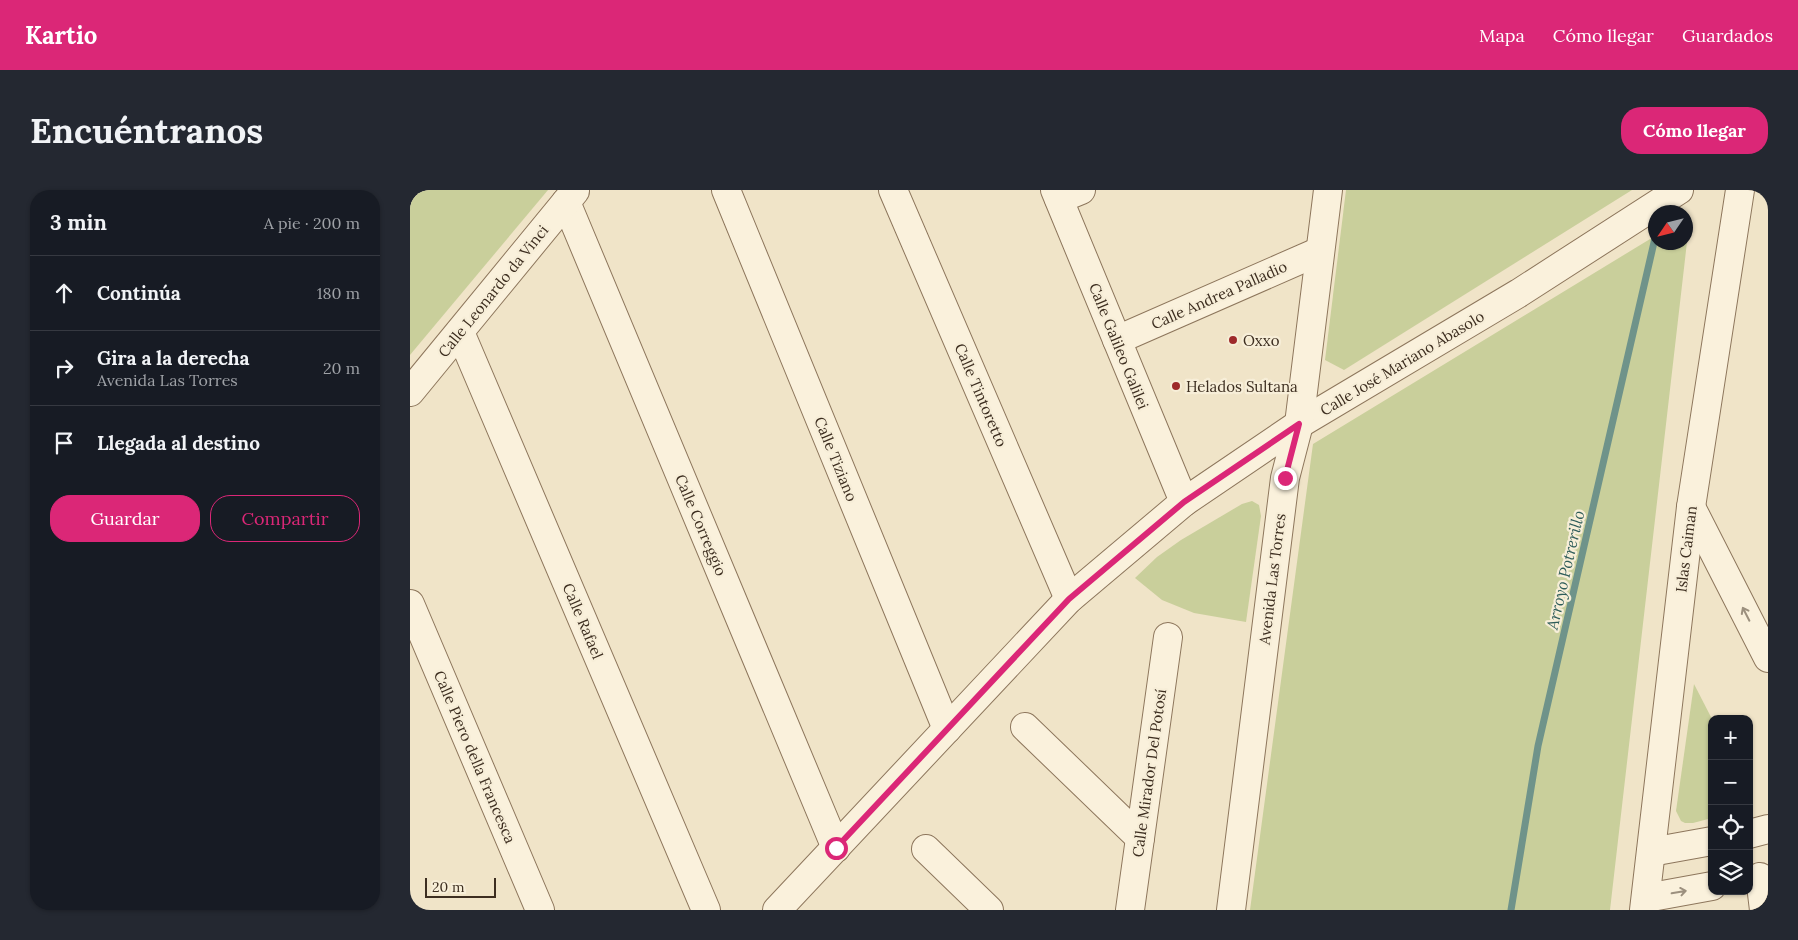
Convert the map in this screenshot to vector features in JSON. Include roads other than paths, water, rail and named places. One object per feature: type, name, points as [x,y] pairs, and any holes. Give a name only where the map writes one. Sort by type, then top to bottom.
[{"type":"street","name":"Calle Tiziano","points":[[726,190],[947,729]]},
{"type":"street","name":"Calle Tintoretto","points":[[893,190],[1069,599]]},
{"type":"street","name":"Avenida Las Torres","points":[[1231,910],[1285,478],[1299,424],[1328,190]]},
{"type":"street","name":"Calle José Mariano Abasolo","points":[[777,910],[1069,599],[1184,502],[1299,424],[1519,293],[1679,190]]},
{"type":"street","name":"Islas Caiman","points":[[1645,904],[1691,507],[1740,190]]},
{"type":"street","name":"Calle Galileo Galilei","points":[[1065,193],[1117,340],[1184,502]]},
{"type":"street","name":"Calle Leonardo da Vinci","points":[[410,392],[571,196]]},
{"type":"street","name":"Calle Correggio","points":[[571,196],[836,848]]},
{"type":"street","name":"Calle Andrea Palladio","points":[[1117,340],[1320,251]]},
{"type":"street","name":"Calle Rafael","points":[[460,332],[706,910]]},
{"type":"street","points":[[1691,507],[1768,658]]},
{"type":"street","name":"Calle Piero della Francesca","points":[[410,604],[540,910]]},
{"type":"street","name":"Calle Mirador Del Potosí","points":[[1130,910],[1168,637]]},
{"type":"street","points":[[1026,727],[1140,838]]},
{"type":"street","points":[[1753,833],[1768,829]]},
{"type":"street","points":[[1651,852],[1708,842]]},
{"type":"street","points":[[926,849],[989,910]]},
{"type":"street","points":[[1759,877],[1764,910]]},
{"type":"street","points":[[1645,904],[1708,887]]},
{"type":"waterway","name":"Arroyo Potrerillo","points":[[1511,910],[1538,746],[1652,250]]},
{"type":"place","name":"Oxxo","points":[[1233,340]]},
{"type":"place","name":"Helados Sultana","points":[[1176,386]]}]
